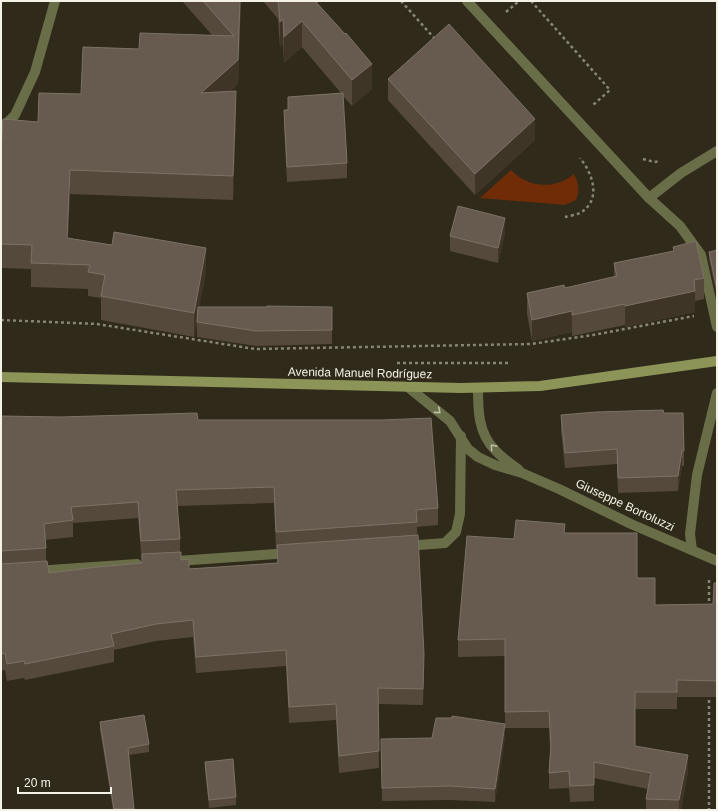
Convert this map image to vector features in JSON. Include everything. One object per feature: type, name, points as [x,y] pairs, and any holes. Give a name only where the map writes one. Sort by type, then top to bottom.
[{"type":"main road","name":"Avenida Manuel Rodríguez","points":[[1,378],[478,388],[540,386],[717,361]]},
{"type":"street","points":[[1,129],[14,115],[35,72],[55,1]]},
{"type":"street","points":[[467,1],[649,198],[680,226],[701,255],[717,327]]},
{"type":"street","points":[[649,198],[681,173],[717,151]]},
{"type":"street","points":[[408,387],[450,421],[468,449],[478,457],[495,465],[522,473]]},
{"type":"street","points":[[478,388],[478,410],[483,433],[494,450],[522,473]]},
{"type":"street","points":[[692,550],[690,534],[698,475],[717,393]]},
{"type":"street","points":[[400,546],[445,543],[456,532],[460,514],[461,436]]},
{"type":"street","name":"Giuseppe Bortoluzzi","points":[[522,473],[559,489],[630,524],[713,559]]},
{"type":"street","points":[[165,562],[298,553]]},
{"type":"street","points":[[24,572],[149,563]]},
{"type":"path","points":[[401,1],[436,39],[441,35]]},
{"type":"path","points":[[504,14],[519,1]]},
{"type":"path","points":[[531,1],[610,90],[591,107]]},
{"type":"path","points":[[637,155],[642,159],[654,162],[666,160]]},
{"type":"path","points":[[565,217],[579,214],[588,206],[593,196],[594,187],[592,177],[586,165],[580,158]]},
{"type":"path","points":[[1,320],[97,324],[255,349],[531,344],[593,335],[701,314]]},
{"type":"path","points":[[396,363],[514,363]]},
{"type":"path","points":[[709,613],[713,559]]},
{"type":"path","points":[[709,692],[709,810]]},
{"type":"shaded area","points":[[511,170],[525,180],[542,185],[559,183],[574,174],[578,187],[576,200],[565,205],[480,198]]},
{"type":"building","points":[[203,1],[240,1],[238,60],[201,93],[236,91],[233,176],[70,170],[67,238],[112,245],[114,232],[206,248],[194,313],[101,296],[105,275],[88,272],[90,265],[31,263],[32,245],[1,244],[1,153],[3,119],[38,122],[39,93],[81,94],[83,47],[139,49],[140,33],[234,36]]},
{"type":"building","points":[[278,1],[315,1],[345,34],[346,33],[372,64],[352,80],[302,21],[284,37],[283,19],[280,22]]},
{"type":"building","points":[[449,24],[535,119],[475,174],[388,79]]},
{"type":"building","points":[[343,93],[347,163],[287,167],[284,110],[288,110],[288,97]]},
{"type":"building","points":[[458,206],[505,218],[498,248],[450,236]]},
{"type":"building","points":[[696,241],[704,278],[694,280],[695,291],[625,306],[625,304],[572,315],[572,311],[532,320],[527,293],[564,285],[565,288],[617,276],[614,263],[674,251],[673,247]]},
{"type":"building","points":[[717,250],[717,289],[709,252]]},
{"type":"building","points":[[198,307],[332,307],[332,330],[256,331],[197,322]]},
{"type":"building","points":[[663,410],[664,413],[683,413],[684,451],[682,451],[678,476],[618,478],[617,449],[565,453],[561,415],[596,412]]},
{"type":"building","points":[[197,413],[198,420],[382,420],[431,418],[438,508],[416,510],[417,522],[276,532],[274,487],[176,490],[180,539],[141,541],[138,502],[71,507],[73,520],[44,524],[46,548],[1,551],[1,416],[60,417]]},
{"type":"building","points":[[516,520],[565,524],[564,533],[637,533],[637,578],[655,578],[655,605],[713,604],[714,583],[717,583],[717,681],[677,680],[677,692],[635,692],[635,746],[688,755],[679,800],[646,799],[651,773],[594,762],[594,785],[570,786],[569,771],[549,773],[551,745],[549,711],[505,712],[505,639],[458,640],[467,536],[514,539]]},
{"type":"building","points":[[418,535],[424,654],[423,689],[378,688],[379,751],[339,756],[336,704],[289,707],[286,650],[196,657],[193,620],[156,624],[111,634],[114,646],[25,664],[24,661],[7,664],[5,653],[1,654],[1,564],[47,561],[49,573],[142,563],[142,554],[181,552],[181,560],[189,559],[189,569],[278,563],[277,545]]},
{"type":"building","points":[[144,715],[149,744],[128,748],[134,809],[114,809],[100,722]]},
{"type":"building","points":[[452,716],[505,724],[495,789],[450,786],[382,788],[381,739],[432,738],[436,718],[452,718]]},
{"type":"building","points":[[233,759],[236,797],[209,800],[205,762]]}]
